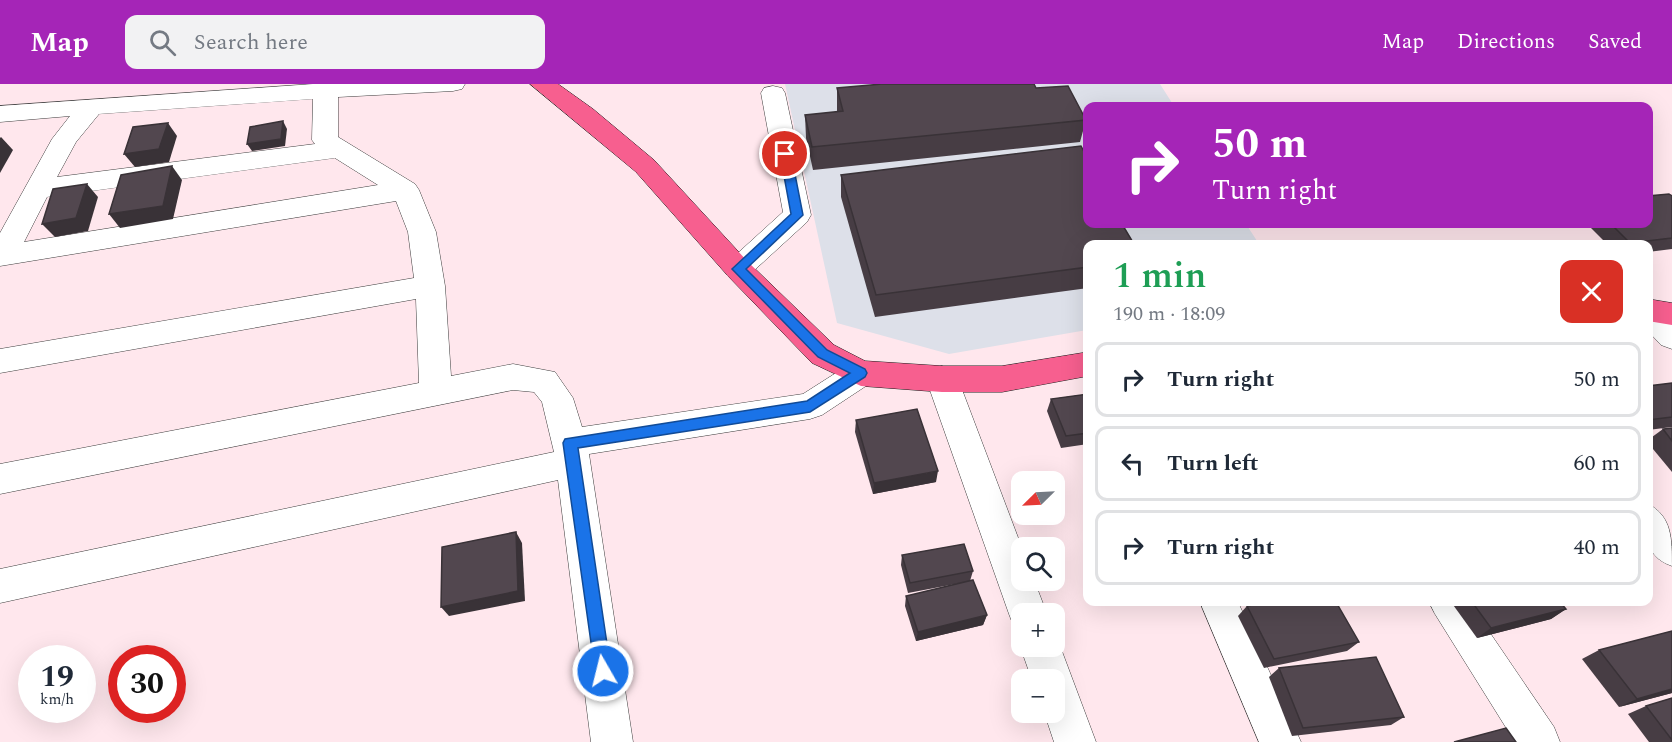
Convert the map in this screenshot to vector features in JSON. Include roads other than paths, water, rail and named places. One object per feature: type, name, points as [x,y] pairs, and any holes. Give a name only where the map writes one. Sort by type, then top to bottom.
[{"type":"main road","points":[[542,84],[585,114],[645,166],[738,269],[823,354],[861,373],[942,379],[1002,379],[1083,365]]},
{"type":"main road","points":[[1653,312],[1672,314]]},
{"type":"street","points":[[0,114],[107,99],[326,92],[453,84]]},
{"type":"street","points":[[326,92],[325,140],[405,190],[422,232],[429,286],[436,392]]},
{"type":"street","points":[[738,269],[797,215],[774,93]]},
{"type":"street","points":[[2,256],[65,139],[107,99]]},
{"type":"street","points":[[37,189],[339,149]]},
{"type":"street","points":[[2,256],[405,190]]},
{"type":"street","points":[[0,361],[429,286]]},
{"type":"street","points":[[1653,316],[1672,337]]},
{"type":"street","points":[[0,586],[571,453],[810,406],[861,373]]},
{"type":"street","points":[[0,479],[513,377],[544,381],[557,398],[571,453],[612,742]]},
{"type":"street","points":[[942,379],[1024,603]]},
{"type":"street","points":[[1653,526],[1672,550]]},
{"type":"street","points":[[1221,606],[1280,742]]},
{"type":"street","points":[[1451,606],[1539,742]]},
{"type":"street","points":[[1065,715],[1075,742]]}]
